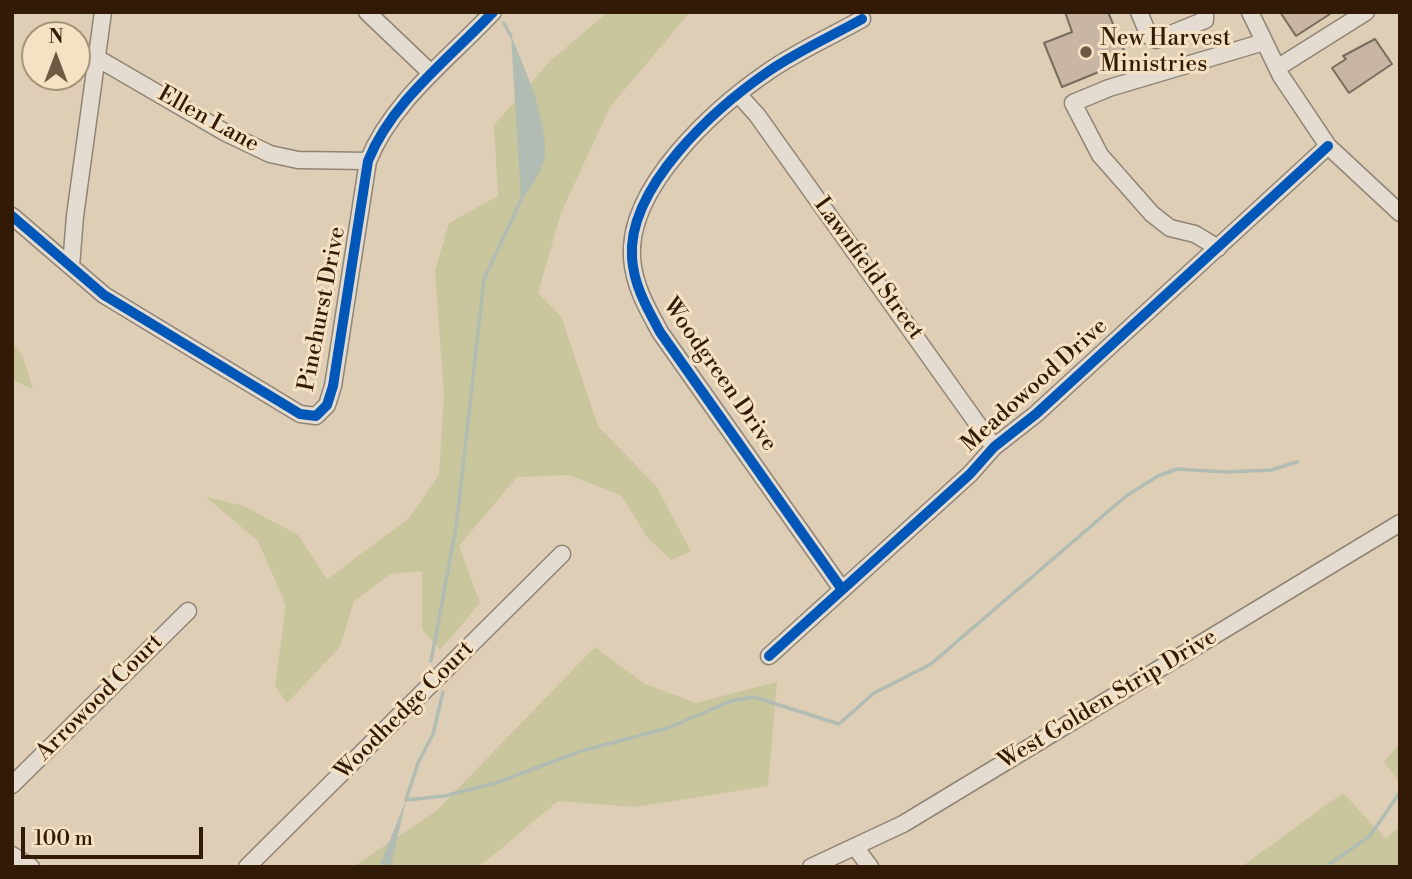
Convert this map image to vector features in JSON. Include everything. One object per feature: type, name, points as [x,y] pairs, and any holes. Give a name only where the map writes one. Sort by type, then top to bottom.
[{"type":"street","points":[[71,266],[75,216],[103,12]]},
{"type":"street","points":[[366,12],[431,73]]},
{"type":"street","name":"Pinehurst Drive","points":[[12,216],[133,314],[300,414],[316,416],[327,405],[333,386],[368,161],[380,136],[431,73],[493,12]]},
{"type":"street","points":[[1139,12],[1149,36],[1156,40],[1205,20],[1205,12]]},
{"type":"street","points":[[1250,12],[1277,68],[1328,146],[1400,213]]},
{"type":"street","points":[[1277,68],[1366,12]]},
{"type":"street","name":"Woodgreen Drive","points":[[841,588],[660,332],[644,304],[635,275],[633,236],[649,194],[707,121],[771,69],[862,19]]},
{"type":"street","points":[[1218,248],[1195,234],[1170,228],[1152,214],[1100,155],[1073,103],[1109,88],[1264,42]]},
{"type":"street","name":"Ellen Lane","points":[[97,58],[226,133],[270,154],[298,160],[368,161]]},
{"type":"street","name":"Lawnfield Street","points":[[738,94],[757,115],[994,447]]},
{"type":"street","name":"Meadowood Drive","points":[[769,656],[960,483],[994,447],[1035,414],[1328,146]]},
{"type":"street","name":"West Golden Strip Drive","points":[[811,867],[903,824],[1400,523]]},
{"type":"street","name":"Woodhedge Court","points":[[247,867],[562,554]]},
{"type":"street","name":"Arrowood Court","points":[[12,785],[188,611]]},
{"type":"street","points":[[856,848],[870,867]]},
{"type":"street","points":[[12,855],[31,867]]},
{"type":"shaded area","points":[[608,12],[690,12],[610,107],[561,213],[538,293],[561,316],[598,426],[656,486],[691,551],[671,560],[647,537],[621,495],[569,475],[517,477],[459,546],[480,603],[440,650],[422,629],[422,571],[391,574],[354,601],[340,647],[287,703],[275,686],[286,605],[258,541],[206,497],[244,506],[298,535],[327,579],[409,518],[439,475],[444,396],[435,271],[449,223],[498,196],[494,125],[550,61]]},
{"type":"shaded area","points":[[511,36],[534,92],[542,123],[545,152],[537,178],[521,200]]},
{"type":"shaded area","points":[[12,343],[22,354],[33,389],[12,380]]},
{"type":"shaded area","points":[[595,647],[645,684],[696,703],[777,682],[768,786],[635,807],[558,801],[479,867],[353,867],[436,811]]},
{"type":"shaded area","points":[[1400,743],[1400,783],[1384,762]]},
{"type":"shaded area","points":[[1343,793],[1386,839],[1400,826],[1400,867],[1241,867]]},
{"type":"shaded area","points":[[406,800],[391,867],[379,867]]},
{"type":"building","name":"New Harvest Ministries","points":[[1065,12],[1108,12],[1128,60],[1062,87],[1044,43],[1072,32]]},
{"type":"building","points":[[1280,12],[1329,12],[1330,14],[1296,36]]},
{"type":"building","points":[[1375,39],[1392,64],[1349,93],[1332,68],[1346,59],[1343,56]]},
{"type":"waterway","points":[[504,23],[511,36]]},
{"type":"waterway","points":[[431,661],[456,528],[484,279],[521,200]]},
{"type":"waterway","points":[[406,800],[444,796],[496,783],[581,751],[668,728],[731,701],[754,697],[839,724],[874,693],[931,664],[1126,496],[1158,476],[1177,469],[1227,472],[1271,470],[1297,462]]},
{"type":"waterway","points":[[406,800],[418,763],[433,734],[443,692]]},
{"type":"waterway","points":[[1325,867],[1370,836],[1400,792]]},
{"type":"cycle path","points":[[12,216],[104,295],[300,414],[316,416],[327,405],[333,386],[368,161],[378,139],[407,100],[493,12]]},
{"type":"cycle path","points":[[841,588],[660,332],[638,287],[632,258],[634,231],[644,204],[659,177],[701,128],[769,71],[862,19]]},
{"type":"cycle path","points":[[769,656],[970,474],[994,447],[1036,414],[1328,146]]},
{"type":"place","name":"New Harvest Ministries","points":[[1086,52]]}]
